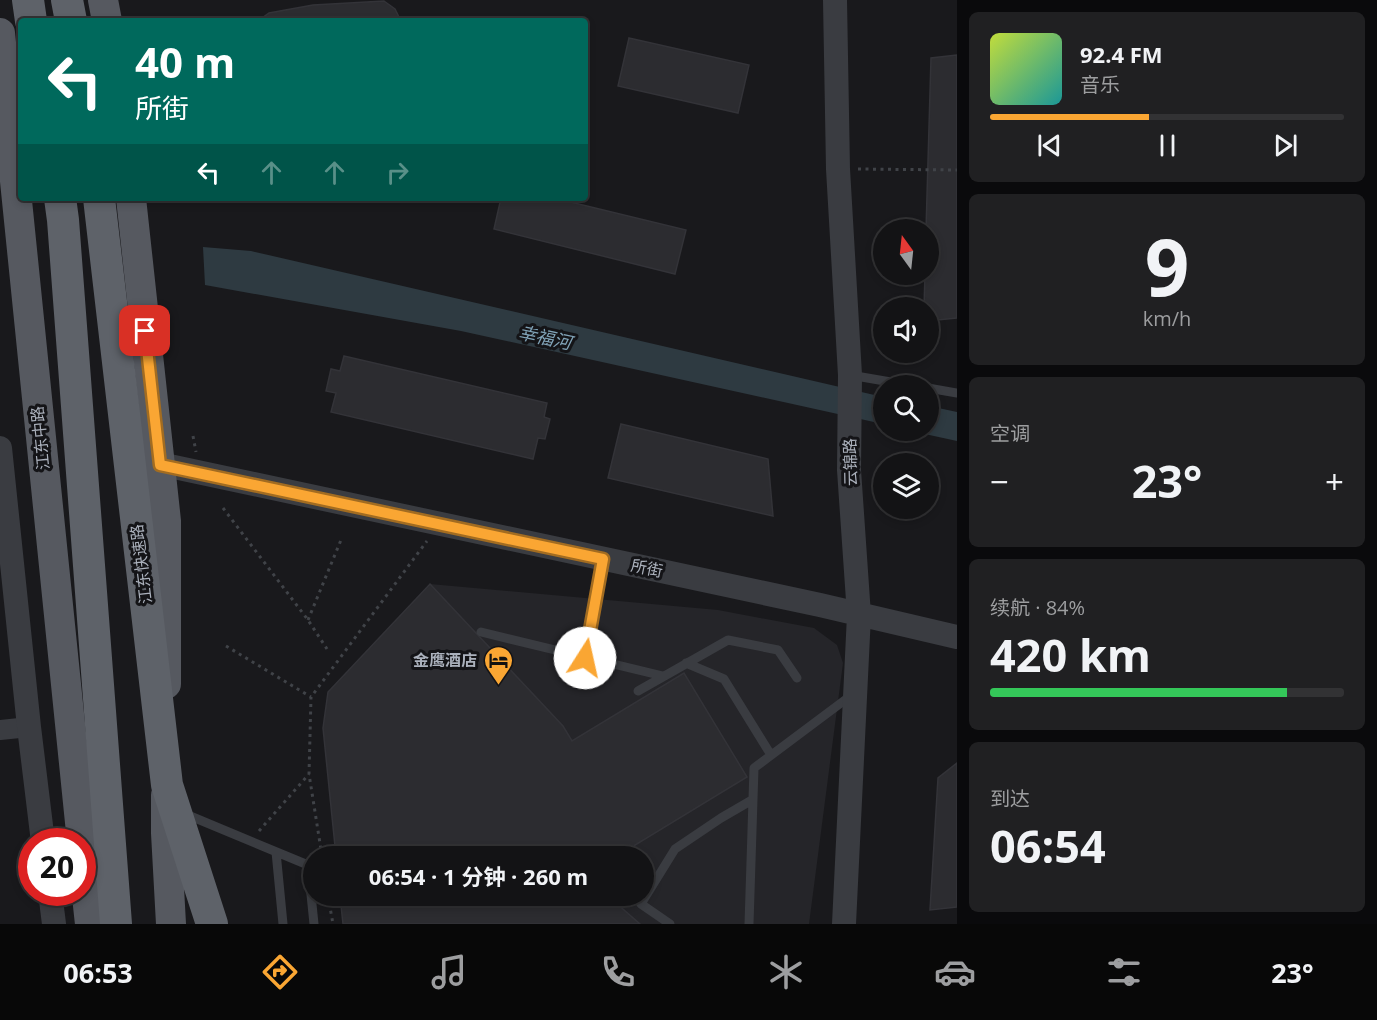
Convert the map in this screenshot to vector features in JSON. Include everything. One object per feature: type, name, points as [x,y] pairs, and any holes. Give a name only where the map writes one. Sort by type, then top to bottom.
[{"type":"highway","points":[[28,0],[31,18]]},
{"type":"highway","points":[[67,0],[70,18]]},
{"type":"highway","points":[[60,201],[116,924]]},
{"type":"highway","name":"江东快速路","points":[[99,201],[166,785],[212,924]]},
{"type":"main road","points":[[103,0],[106,18]]},
{"type":"main road","name":"江东中路","points":[[0,33],[81,828]]},
{"type":"main road","points":[[131,201],[166,521],[166,807],[171,924]]},
{"type":"main road","points":[[88,906],[90,924]]},
{"type":"street","name":"云锦路","points":[[835,0],[838,169],[850,375],[849,470],[859,615],[844,924]]},
{"type":"street","points":[[0,448],[3,503],[42,828]]},
{"type":"street","name":"所街","points":[[160,465],[820,605],[957,637]]},
{"type":"street","points":[[0,730],[29,728]]},
{"type":"street","points":[[52,906],[54,924]]},
{"type":"lane","points":[[850,375],[873,379]]},
{"type":"lane","points":[[939,390],[957,393]]},
{"type":"lane","points":[[585,658],[603,559]]},
{"type":"lane","points":[[481,632],[663,676]]},
{"type":"lane","points":[[638,691],[728,640],[778,650],[796,678]]},
{"type":"lane","points":[[686,663],[724,679],[771,755]]},
{"type":"lane","points":[[749,924],[754,768],[855,692]]},
{"type":"lane","points":[[670,924],[641,904],[675,849],[752,800]]},
{"type":"lane","points":[[166,807],[308,866],[314,924]]},
{"type":"lane","points":[[276,852],[283,924]]},
{"type":"path","points":[[838,169],[957,170]]},
{"type":"path","points":[[223,508],[308,620],[327,649]]},
{"type":"path","points":[[320,846],[309,774],[311,697],[440,524]]},
{"type":"path","points":[[308,620],[341,540]]},
{"type":"path","points":[[226,646],[311,697]]},
{"type":"path","points":[[250,841],[309,774]]},
{"type":"path","points":[[330,906],[333,924]]},
{"type":"shaded area","points":[[430,584],[718,610],[814,628],[837,645],[843,663],[809,924],[343,924],[341,906],[654,906],[654,846],[335,846],[323,728],[328,692]]},
{"type":"water","name":"幸福河","points":[[203,247],[251,251],[873,395],[873,422],[461,331],[205,285]]},
{"type":"water","points":[[939,408],[957,412],[957,441],[939,437]]},
{"type":"building","points":[[384,1],[395,9],[400,18],[262,18],[269,13],[313,5]]},
{"type":"building","points":[[629,38],[749,65],[738,113],[618,86]]},
{"type":"building","points":[[957,55],[957,318],[939,320],[939,297],[924,297],[925,285],[939,285],[939,219],[926,219],[931,58]]},
{"type":"building","points":[[500,201],[566,201],[686,230],[675,274],[494,229]]},
{"type":"building","points":[[344,356],[547,403],[544,417],[550,419],[545,439],[538,438],[533,459],[331,412],[336,393],[326,391],[331,369],[340,371]]},
{"type":"building","points":[[621,424],[768,459],[773,516],[608,478]]},
{"type":"building","points":[[430,584],[563,726],[572,741],[684,673],[747,777],[634,846],[335,846],[323,728],[328,692]]},
{"type":"building","points":[[957,763],[957,907],[930,910],[938,778]]},
{"type":"building","points":[[341,906],[619,906],[640,924],[343,924]]},
{"type":"place","name":"金鹰酒店","points":[[498,686]]},
{"type":"route","points":[[145,331],[160,465],[603,559],[585,658]]}]
